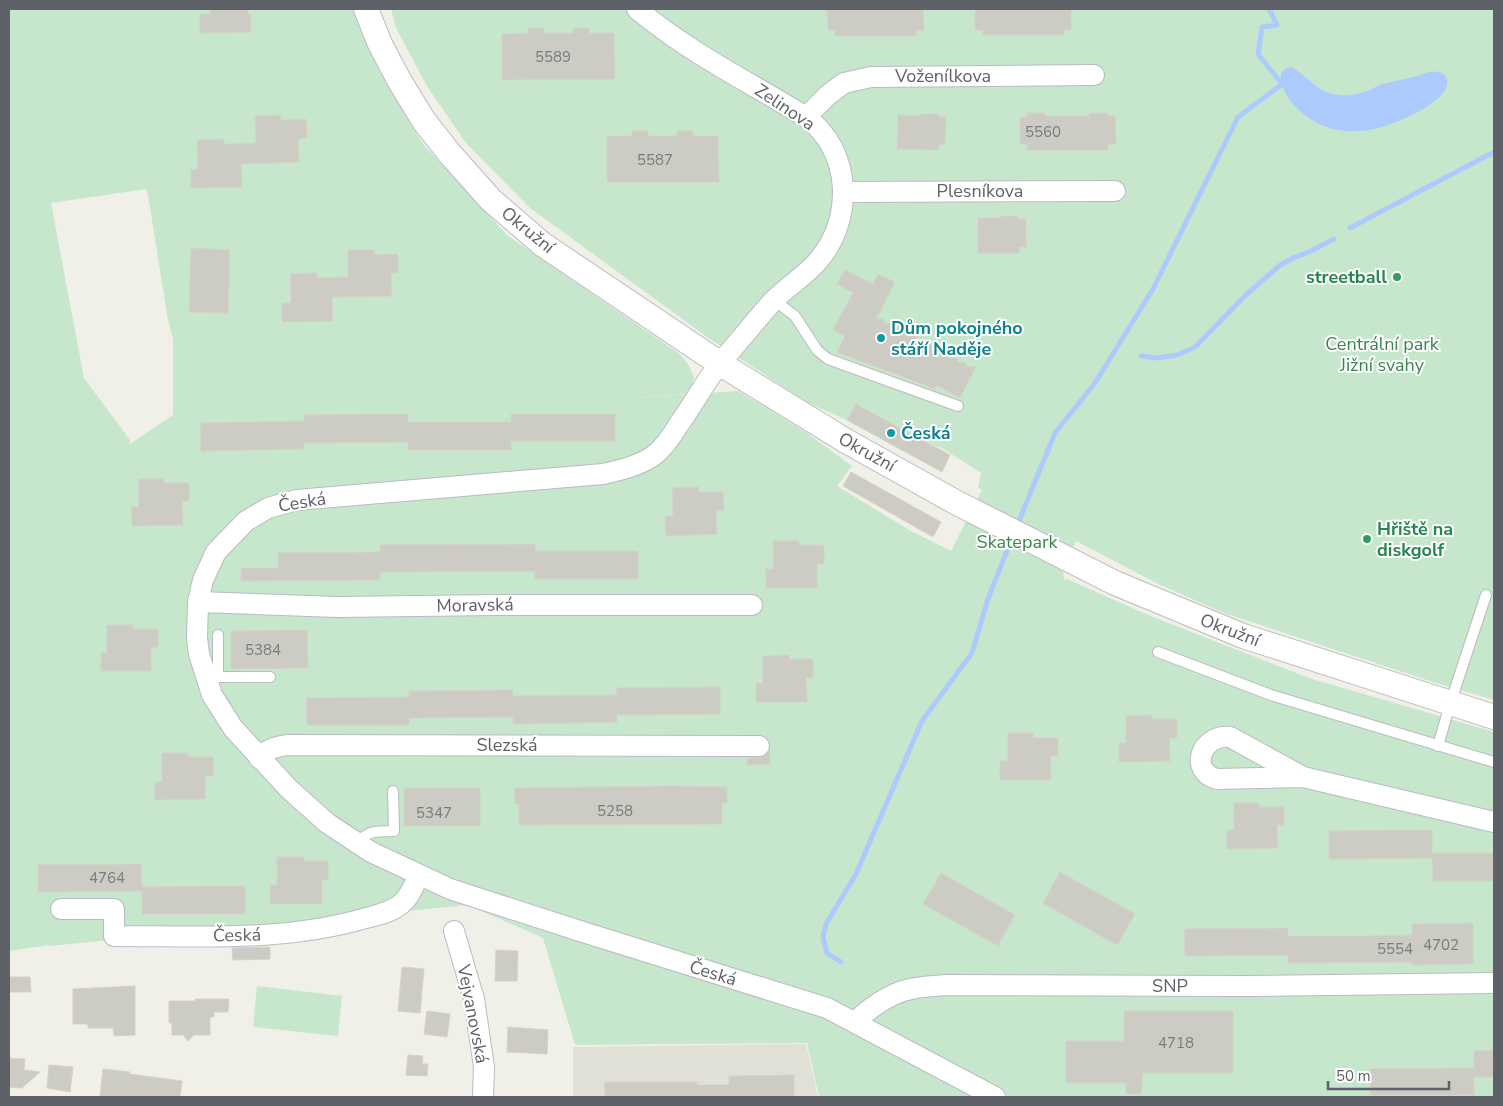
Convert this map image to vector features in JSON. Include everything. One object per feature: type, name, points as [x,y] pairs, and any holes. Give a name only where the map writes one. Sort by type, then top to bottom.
[{"type":"street","name":"Okružní","points":[[366,9],[380,44],[424,121],[450,154],[491,200],[542,244],[719,364],[846,441],[958,503],[1101,576],[1243,636],[1494,717]]},
{"type":"street","name":"Zelinova","points":[[637,9],[662,29],[699,53],[806,117],[823,135],[837,157],[842,173],[844,192],[841,217],[827,250],[811,269],[774,300],[719,364]]},
{"type":"street","name":"Voženílkova","points":[[806,117],[828,95],[844,83],[871,76],[1094,75]]},
{"type":"street","name":"Plesníkova","points":[[844,192],[1115,191]]},
{"type":"street","name":"Česká","points":[[719,364],[668,442],[653,456],[639,464],[603,474],[297,500],[268,508],[246,521],[216,552],[203,580],[198,602],[197,638],[212,677],[212,696],[228,720],[259,758],[289,789],[326,823],[356,843],[419,875],[450,888],[573,929],[827,1008],[995,1097]]},
{"type":"street","name":"Moravská","points":[[198,602],[337,607],[752,605]]},
{"type":"street","name":"Slezská","points":[[259,758],[265,751],[288,745],[758,746]]},
{"type":"street","points":[[1303,777],[1494,822]]},
{"type":"street","name":"Česká","points":[[61,909],[114,909],[114,936],[240,936],[294,933],[340,926],[395,909],[406,899],[419,875]]},
{"type":"street","name":"Vejvanovská","points":[[454,931],[474,999],[484,1067],[482,1097]]},
{"type":"street","name":"SNP","points":[[855,1022],[869,1009],[893,996],[914,988],[948,985],[1246,986],[1494,983]]},
{"type":"lane","points":[[774,300],[795,316],[817,350],[828,359],[958,406]]},
{"type":"lane","points":[[1438,746],[1486,595]]},
{"type":"lane","points":[[218,635],[212,677],[270,677]]},
{"type":"lane","points":[[1158,652],[1271,695],[1494,762]]},
{"type":"lane","points":[[356,843],[366,834],[372,832],[394,831],[394,791]]},
{"type":"shaded area","points":[[806,1044],[818,1097],[573,1097],[573,1047]]},
{"type":"green space","points":[[9,9],[355,9],[378,69],[423,144],[508,236],[680,354],[687,363],[694,379],[691,389],[687,394],[619,399],[738,391],[807,433],[852,466],[837,486],[911,531],[951,551],[982,490],[978,488],[981,473],[942,448],[857,404],[847,420],[808,403],[707,337],[530,208],[466,143],[428,88],[396,28],[391,9],[1494,9],[1494,700],[1436,683],[1224,613],[1158,584],[1076,541],[1063,572],[1065,581],[1067,579],[1148,615],[1309,678],[1494,732],[1494,1097],[819,1097],[807,1043],[575,1045],[543,938],[468,905],[49,945],[9,951]],"holes":[[[147,189],[168,320],[173,338],[173,415],[130,444],[130,440],[84,378],[51,203]]]},
{"type":"green space","points":[[257,986],[342,996],[338,1036],[253,1027]]},
{"type":"water","points":[[1291,67],[1324,91],[1339,95],[1360,94],[1381,84],[1433,72],[1440,72],[1447,79],[1446,88],[1430,105],[1403,119],[1378,128],[1352,131],[1324,126],[1309,118],[1294,106],[1281,82],[1281,73]]},
{"type":"building","points":[[210,9],[248,9],[248,14],[251,14],[251,32],[200,33],[200,14],[211,14]]},
{"type":"building","points":[[827,9],[923,9],[924,31],[916,31],[916,36],[835,36],[835,30],[828,30]]},
{"type":"building","points":[[975,9],[1071,9],[1071,30],[1064,30],[1064,35],[983,35],[983,30],[975,30]]},
{"type":"building","points":[[528,28],[544,28],[544,33],[573,33],[573,28],[589,28],[589,33],[614,33],[615,79],[502,80],[502,34],[528,33]]},
{"type":"building","points":[[1027,113],[1045,113],[1045,116],[1089,116],[1089,113],[1108,113],[1108,116],[1115,116],[1116,144],[1108,144],[1108,150],[1027,150],[1027,144],[1020,144],[1020,117],[1027,117]]},
{"type":"building","points":[[921,114],[939,114],[938,117],[946,117],[945,145],[939,144],[939,150],[897,149],[898,115],[921,116]]},
{"type":"building","points":[[281,115],[281,120],[306,119],[307,138],[298,139],[299,162],[241,164],[242,187],[191,188],[191,170],[198,169],[197,140],[224,139],[224,144],[256,143],[255,116]]},
{"type":"building","points":[[632,131],[648,131],[648,136],[677,136],[677,131],[693,131],[693,136],[718,136],[719,182],[607,182],[607,136],[632,136]]},
{"type":"building","points":[[1001,216],[1018,216],[1018,219],[1026,219],[1026,247],[1019,247],[1019,253],[978,253],[978,218],[1001,218]]},
{"type":"building","points":[[191,248],[230,250],[228,313],[189,312]]},
{"type":"building","points":[[348,250],[374,250],[374,255],[398,254],[398,273],[391,273],[392,296],[332,297],[333,321],[282,322],[282,303],[291,303],[290,274],[317,273],[317,278],[348,277]]},
{"type":"building","name":"Dům pokojného stáří Naděje","points":[[845,270],[873,284],[878,274],[895,282],[876,319],[884,319],[883,323],[892,324],[892,327],[900,328],[900,332],[908,332],[908,336],[917,336],[916,340],[925,341],[924,344],[933,345],[933,349],[949,354],[949,358],[958,358],[957,362],[966,363],[965,366],[976,367],[960,398],[936,385],[935,389],[837,352],[845,336],[833,330],[853,293],[837,284]]},
{"type":"building","name":"Česká","points":[[856,404],[950,455],[942,472],[847,420]]},
{"type":"building","points":[[408,414],[408,422],[511,422],[511,414],[615,414],[615,441],[511,441],[511,450],[408,450],[408,442],[304,443],[304,449],[201,451],[200,423],[304,421],[304,415]]},
{"type":"building","name":"Česká","points":[[851,472],[941,522],[933,537],[843,486]]},
{"type":"building","points":[[138,479],[164,479],[164,483],[189,483],[189,501],[182,501],[183,525],[132,526],[131,507],[139,507]]},
{"type":"building","points":[[699,487],[699,492],[723,492],[724,511],[716,511],[717,534],[666,536],[665,517],[673,516],[672,488]]},
{"type":"building","points":[[773,541],[799,541],[799,545],[824,545],[824,564],[817,564],[817,588],[766,588],[766,569],[773,569]]},
{"type":"building","points":[[535,544],[535,551],[638,551],[638,579],[535,579],[535,571],[380,572],[380,580],[241,581],[241,568],[278,568],[278,553],[380,552],[380,545]]},
{"type":"building","points":[[107,625],[133,625],[133,629],[158,629],[158,647],[151,648],[151,671],[101,671],[101,653],[107,653]]},
{"type":"building","points":[[307,630],[308,668],[231,669],[231,631]]},
{"type":"building","points":[[789,655],[789,659],[813,659],[813,678],[806,678],[807,702],[756,702],[756,683],[763,683],[763,656]]},
{"type":"building","points":[[720,687],[720,714],[617,715],[617,722],[513,724],[513,717],[409,718],[409,725],[307,725],[306,698],[409,697],[409,691],[513,690],[513,696],[617,695],[616,688]]},
{"type":"building","points":[[1152,715],[1152,719],[1177,719],[1177,738],[1169,738],[1170,761],[1119,762],[1119,743],[1126,743],[1126,716]]},
{"type":"building","points":[[1008,733],[1033,733],[1033,738],[1058,738],[1058,756],[1051,756],[1051,780],[1000,780],[1000,761],[1008,761]]},
{"type":"building","points":[[770,751],[770,764],[747,765],[747,758],[764,756]]},
{"type":"building","points":[[162,753],[188,753],[188,757],[213,757],[213,776],[205,776],[205,799],[155,800],[155,782],[162,782]]},
{"type":"building","points":[[727,787],[727,803],[722,803],[722,824],[519,825],[519,804],[515,804],[515,788]]},
{"type":"building","points":[[404,788],[480,788],[480,826],[404,826]]},
{"type":"building","points":[[1234,803],[1259,803],[1259,807],[1284,807],[1284,825],[1277,825],[1278,848],[1227,849],[1227,830],[1234,830]]},
{"type":"building","points":[[1432,830],[1432,853],[1494,853],[1494,881],[1433,881],[1432,858],[1329,859],[1329,831]]},
{"type":"building","points":[[277,857],[304,857],[304,861],[328,861],[328,880],[322,880],[322,904],[270,904],[270,885],[277,885]]},
{"type":"building","points":[[141,864],[142,887],[245,886],[245,914],[142,914],[142,891],[38,892],[38,865]]},
{"type":"building","points":[[1060,872],[1135,914],[1117,945],[1043,903]]},
{"type":"building","points":[[941,873],[1015,915],[998,946],[923,904]]},
{"type":"building","points":[[1473,923],[1473,964],[1412,965],[1412,962],[1288,963],[1288,955],[1185,956],[1184,929],[1288,928],[1288,936],[1369,936],[1412,935],[1412,924]]},
{"type":"building","points":[[270,947],[270,959],[233,960],[232,948]]},
{"type":"building","points":[[496,950],[518,951],[517,981],[495,981]]},
{"type":"building","points":[[402,967],[424,969],[420,1013],[398,1011]]},
{"type":"building","points":[[9,977],[30,977],[31,992],[9,992]]},
{"type":"building","points":[[135,986],[135,1035],[114,1036],[113,1028],[88,1028],[88,1024],[73,1024],[73,989]]},
{"type":"building","points":[[195,999],[229,999],[228,1012],[214,1012],[214,1017],[210,1017],[210,1035],[194,1035],[188,1041],[183,1035],[172,1035],[172,1023],[169,1023],[169,1001],[195,1001]]},
{"type":"building","points":[[427,1011],[450,1014],[447,1037],[424,1034]]},
{"type":"building","points":[[1124,1011],[1233,1011],[1233,1073],[1143,1073],[1141,1094],[1126,1094],[1126,1083],[1066,1083],[1066,1041],[1124,1041]]},
{"type":"building","points":[[508,1027],[548,1030],[547,1054],[507,1052]]},
{"type":"building","points":[[1494,1050],[1494,1077],[1474,1077],[1474,1095],[1370,1095],[1370,1069],[1474,1068],[1474,1051]]},
{"type":"building","points":[[408,1055],[423,1056],[422,1064],[428,1064],[427,1076],[406,1075]]},
{"type":"building","points":[[9,1058],[25,1059],[24,1070],[40,1072],[22,1088],[9,1087]]},
{"type":"building","points":[[49,1065],[73,1067],[70,1092],[47,1088]]},
{"type":"building","points":[[103,1069],[182,1081],[180,1097],[100,1097]]},
{"type":"building","points":[[794,1075],[794,1097],[605,1097],[605,1082],[697,1082],[697,1085],[729,1085],[729,1076]]},
{"type":"waterway","points":[[1017,526],[1055,433],[1095,383],[1153,289],[1238,117],[1282,84],[1258,54],[1262,27],[1277,25],[1269,9],[1271,9]]},
{"type":"waterway","points":[[1350,228],[1494,152]]},
{"type":"waterway","points":[[1141,356],[1157,358],[1177,355],[1195,347],[1247,294],[1279,266],[1334,239]]},
{"type":"waterway","points":[[841,962],[827,953],[823,938],[826,924],[856,874],[922,721],[972,653],[988,599],[1012,538]]},
{"type":"place","name":"streetball","points":[[1397,277]]},
{"type":"place","name":"Dům pokojného stáří Naděje","points":[[881,338]]},
{"type":"place","name":"Česká","points":[[891,433]]},
{"type":"place","name":"Hřiště na diskgolf","points":[[1367,539]]},
{"type":"park label","name":"Centrální park Jižní svahy","points":[[1382,354]]},
{"type":"park label","name":"Skatepark","points":[[1017,542]]}]
